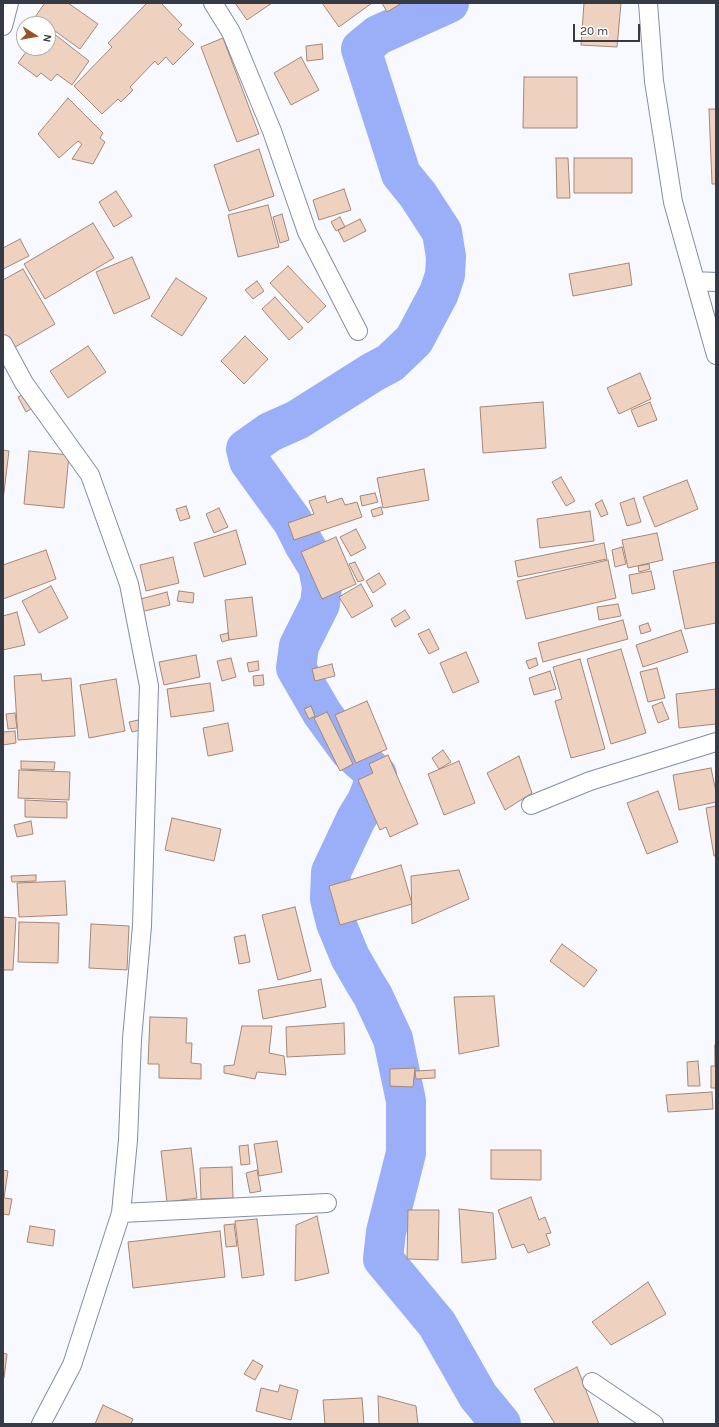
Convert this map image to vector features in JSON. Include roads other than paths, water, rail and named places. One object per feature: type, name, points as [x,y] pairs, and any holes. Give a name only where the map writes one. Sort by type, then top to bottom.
[{"type":"street","points":[[3,26],[10,3]]},
{"type":"street","points":[[213,3],[231,32],[272,131],[307,232],[358,332]]},
{"type":"street","points":[[648,3],[654,81],[673,202],[716,355]]},
{"type":"street","points":[[695,280],[716,282]]},
{"type":"street","points":[[3,344],[24,383],[90,476],[129,584],[149,686],[142,926],[132,1039],[128,1140],[121,1213],[72,1365],[41,1424]]},
{"type":"street","points":[[531,805],[590,781],[716,742]]},
{"type":"street","points":[[121,1213],[327,1203]]},
{"type":"street","points":[[592,1382],[654,1424]]},
{"type":"waterway","points":[[449,3],[378,35],[361,49],[401,174],[418,195],[442,232],[446,257],[445,275],[439,293],[414,340],[390,363],[373,372],[297,420],[270,432],[246,449],[249,461],[293,522],[318,567],[322,587],[320,604],[299,646],[296,668],[322,713],[349,750],[377,775],[367,801],[356,819],[331,872],[330,899],[336,923],[350,957],[373,996],[393,1039],[406,1101],[406,1153],[386,1232],[383,1259],[437,1324],[478,1396],[501,1424]]}]
